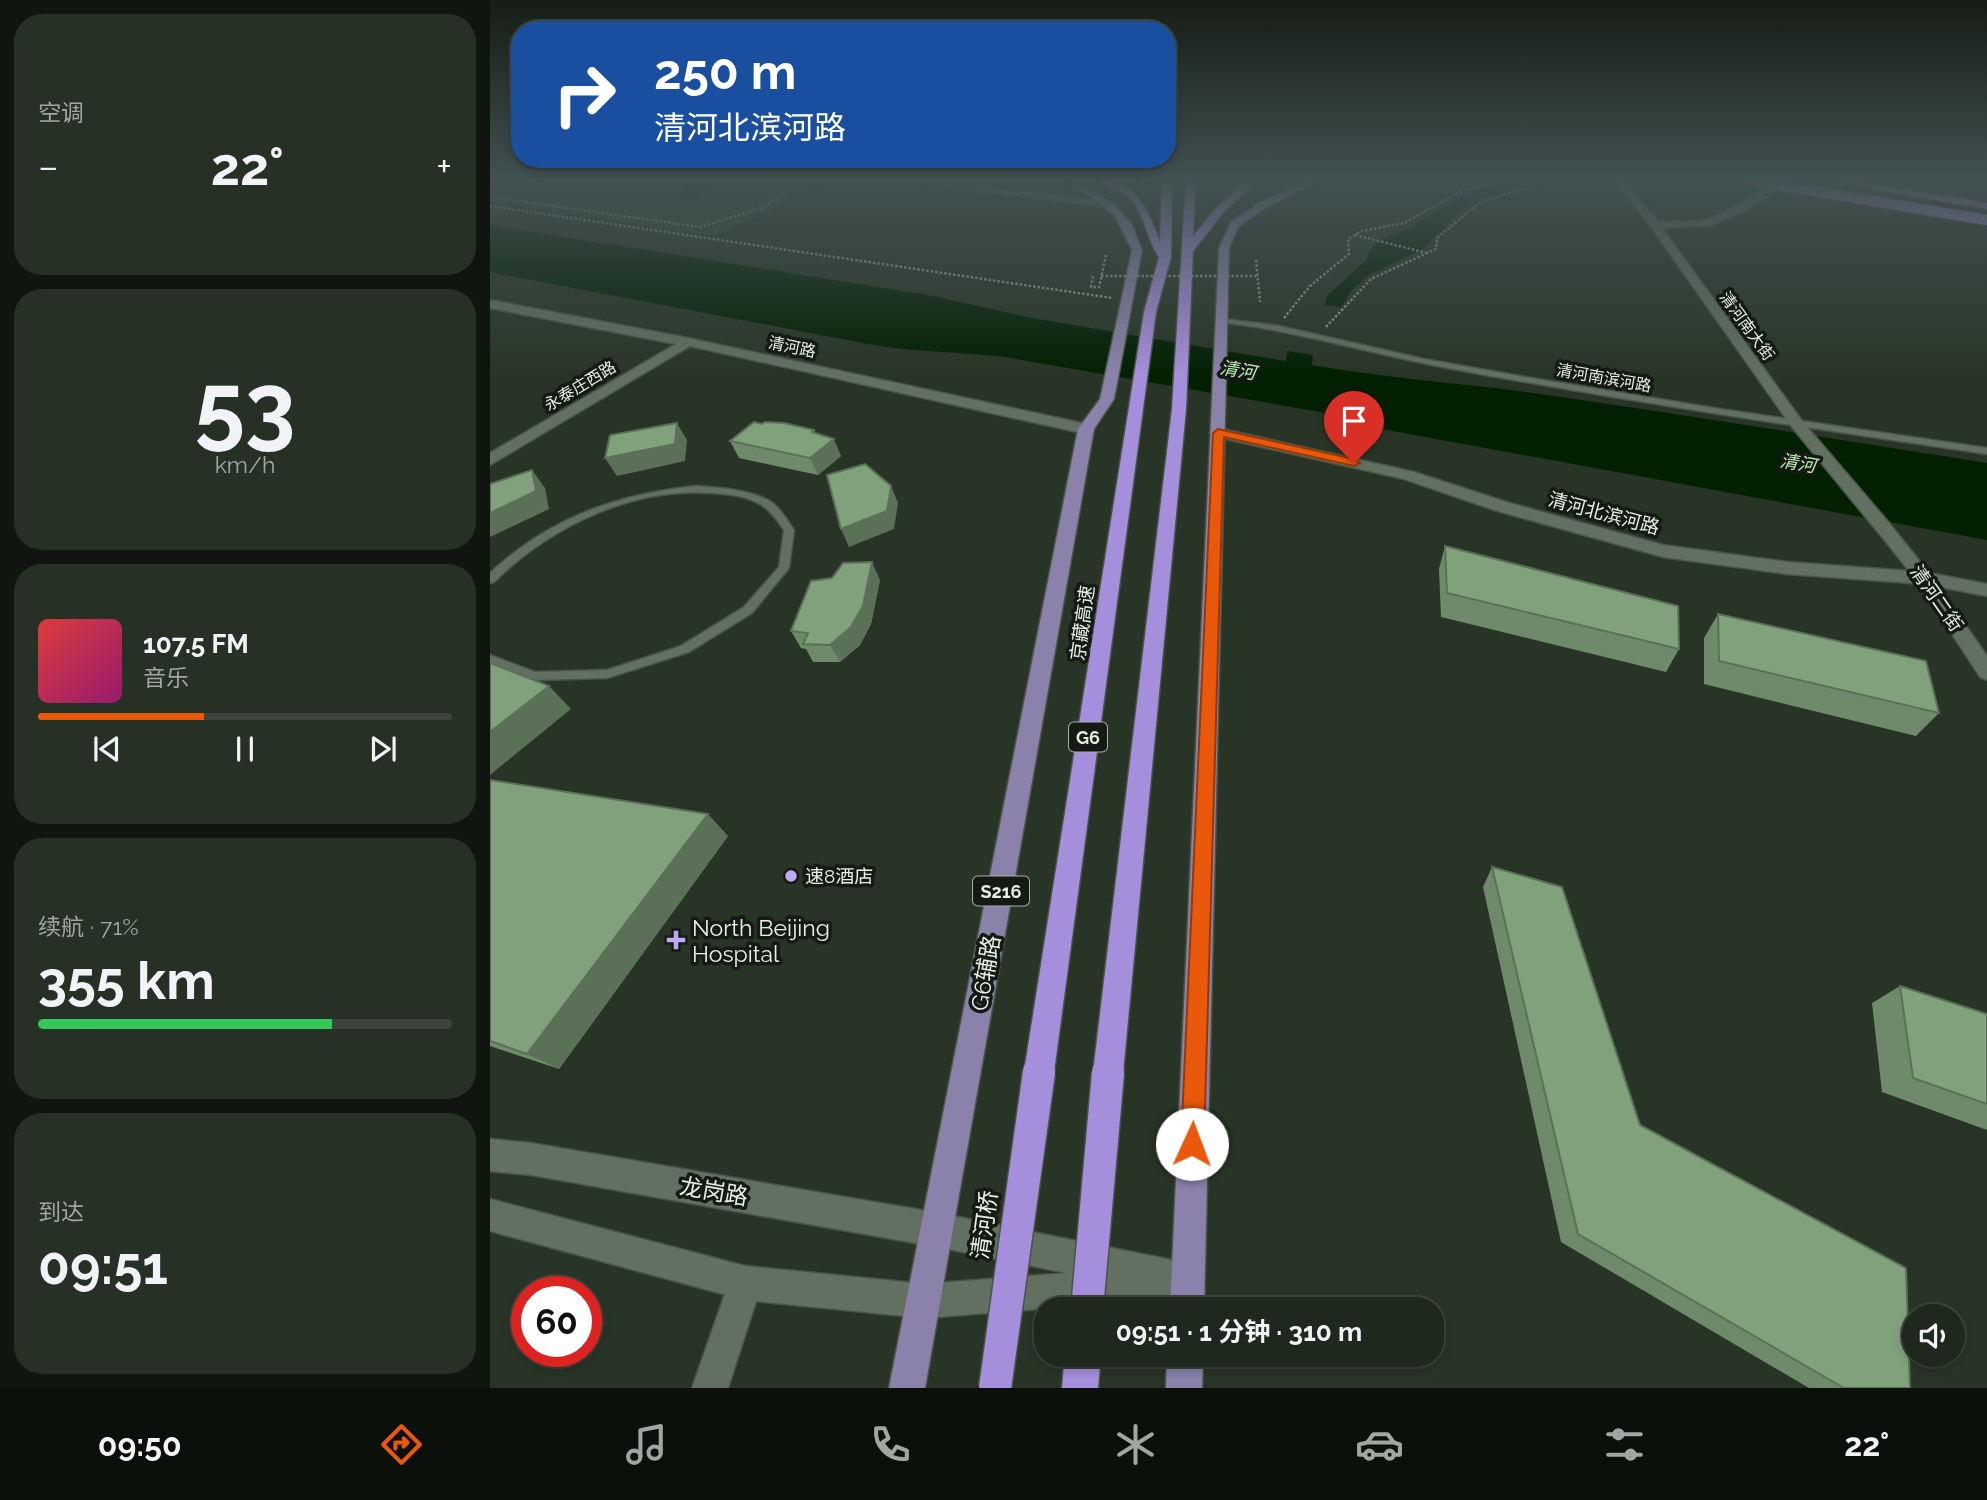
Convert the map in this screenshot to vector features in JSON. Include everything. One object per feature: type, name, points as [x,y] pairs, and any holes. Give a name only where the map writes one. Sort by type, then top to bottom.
[{"type":"highway","points":[[1154,245],[1165,257]]},
{"type":"highway","name":"京藏高速","points":[[1040,1072],[1150,312],[1165,257],[1165,245]]},
{"type":"highway","points":[[1088,1297],[1108,1073],[1179,409],[1189,245]]},
{"type":"highway","points":[[1189,249],[1192,245]]},
{"type":"highway","name":"清河桥","points":[[995,1388],[1040,1072]]},
{"type":"highway","points":[[1080,1388],[1082,1367]]},
{"type":"main road","points":[[1125,304],[1137,250],[1136,245]]},
{"type":"main road","points":[[1187,1295],[1220,320],[1225,245]]},
{"type":"main road","name":"G6辅路","points":[[907,1388],[1086,429],[1107,399],[1125,304]]},
{"type":"main road","points":[[1184,1388],[1185,1367]]},
{"type":"street","name":"清河南大街","points":[[1669,245],[1797,424],[1883,527]]},
{"type":"street","name":"清河路","points":[[490,304],[688,342],[1086,429]]},
{"type":"street","name":"永泰庄西路","points":[[490,460],[688,342]]},
{"type":"street","name":"清河北滨河路","points":[[1218,424],[1409,475],[1500,506],[1663,551],[1787,568],[1924,578],[1987,590]]},
{"type":"street","name":"清河二街","points":[[1883,527],[1924,578],[1987,672]]},
{"type":"street","name":"龙岗路","points":[[490,1155],[531,1159],[938,1230],[1187,1295]]},
{"type":"street","points":[[490,1215],[745,1283],[925,1301],[1187,1295]]},
{"type":"street","points":[[710,1388],[745,1283]]},
{"type":"lane","name":"清河南滨河路","points":[[1220,320],[1256,323],[1452,367],[1797,424],[1987,451]]},
{"type":"lane","points":[[490,577],[538,537],[599,507],[663,491],[722,489],[755,499],[766,503],[789,530],[784,568],[748,610],[685,649],[607,674],[534,676],[490,659]]},
{"type":"path","points":[[741,245],[1125,304]]},
{"type":"path","points":[[1280,328],[1285,316],[1310,286],[1349,254],[1348,245]]},
{"type":"path","points":[[1392,245],[1427,254]]},
{"type":"path","points":[[1321,338],[1328,324],[1371,279],[1427,254],[1436,245]]},
{"type":"path","points":[[1093,276],[1091,287],[1099,287],[1106,255]]},
{"type":"path","points":[[1256,260],[1260,302]]},
{"type":"path","points":[[1101,276],[1257,276]]},
{"type":"water","name":"清河","points":[[490,245],[614,245],[928,295],[1032,318],[1286,361],[1287,351],[1313,355],[1312,365],[1339,370],[1534,393],[1987,463],[1987,540],[1387,430],[1343,416],[999,356],[868,344],[490,272]]},
{"type":"water","points":[[1428,245],[1369,275],[1351,291],[1341,307],[1325,305],[1327,296],[1366,260],[1373,246]]},
{"type":"building","points":[[754,422],[784,423],[814,430],[812,432],[834,439],[810,458],[730,441]]},
{"type":"building","points":[[677,423],[675,444],[605,458],[610,435]]},
{"type":"building","points":[[865,464],[891,486],[887,511],[841,529],[827,475]]},
{"type":"building","points":[[532,470],[536,491],[490,513],[490,484]]},
{"type":"building","points":[[1445,546],[1678,606],[1679,649],[1447,593]]},
{"type":"building","points":[[872,562],[863,606],[851,627],[830,645],[803,644],[808,633],[791,631],[811,581],[832,578],[843,563]]},
{"type":"building","points":[[1718,614],[1926,661],[1939,713],[1719,661]]},
{"type":"building","points":[[490,663],[549,686],[490,732]]},
{"type":"building","points":[[490,780],[708,814],[527,1054],[490,1041]]},
{"type":"building","points":[[1492,867],[1562,887],[1640,1125],[1906,1268],[1907,1304],[1902,1304],[1902,1367],[1909,1367],[1910,1388],[1844,1388],[1578,1234]]},
{"type":"building","points":[[1900,986],[1987,1014],[1987,1104],[1913,1078]]},
{"type":"place","name":"速8酒店","points":[[791,876]]},
{"type":"place","name":"North Beijing Hospital","points":[[676,940]]},
{"type":"route","points":[[1192,1144],[1218,433],[1354,463]]}]
